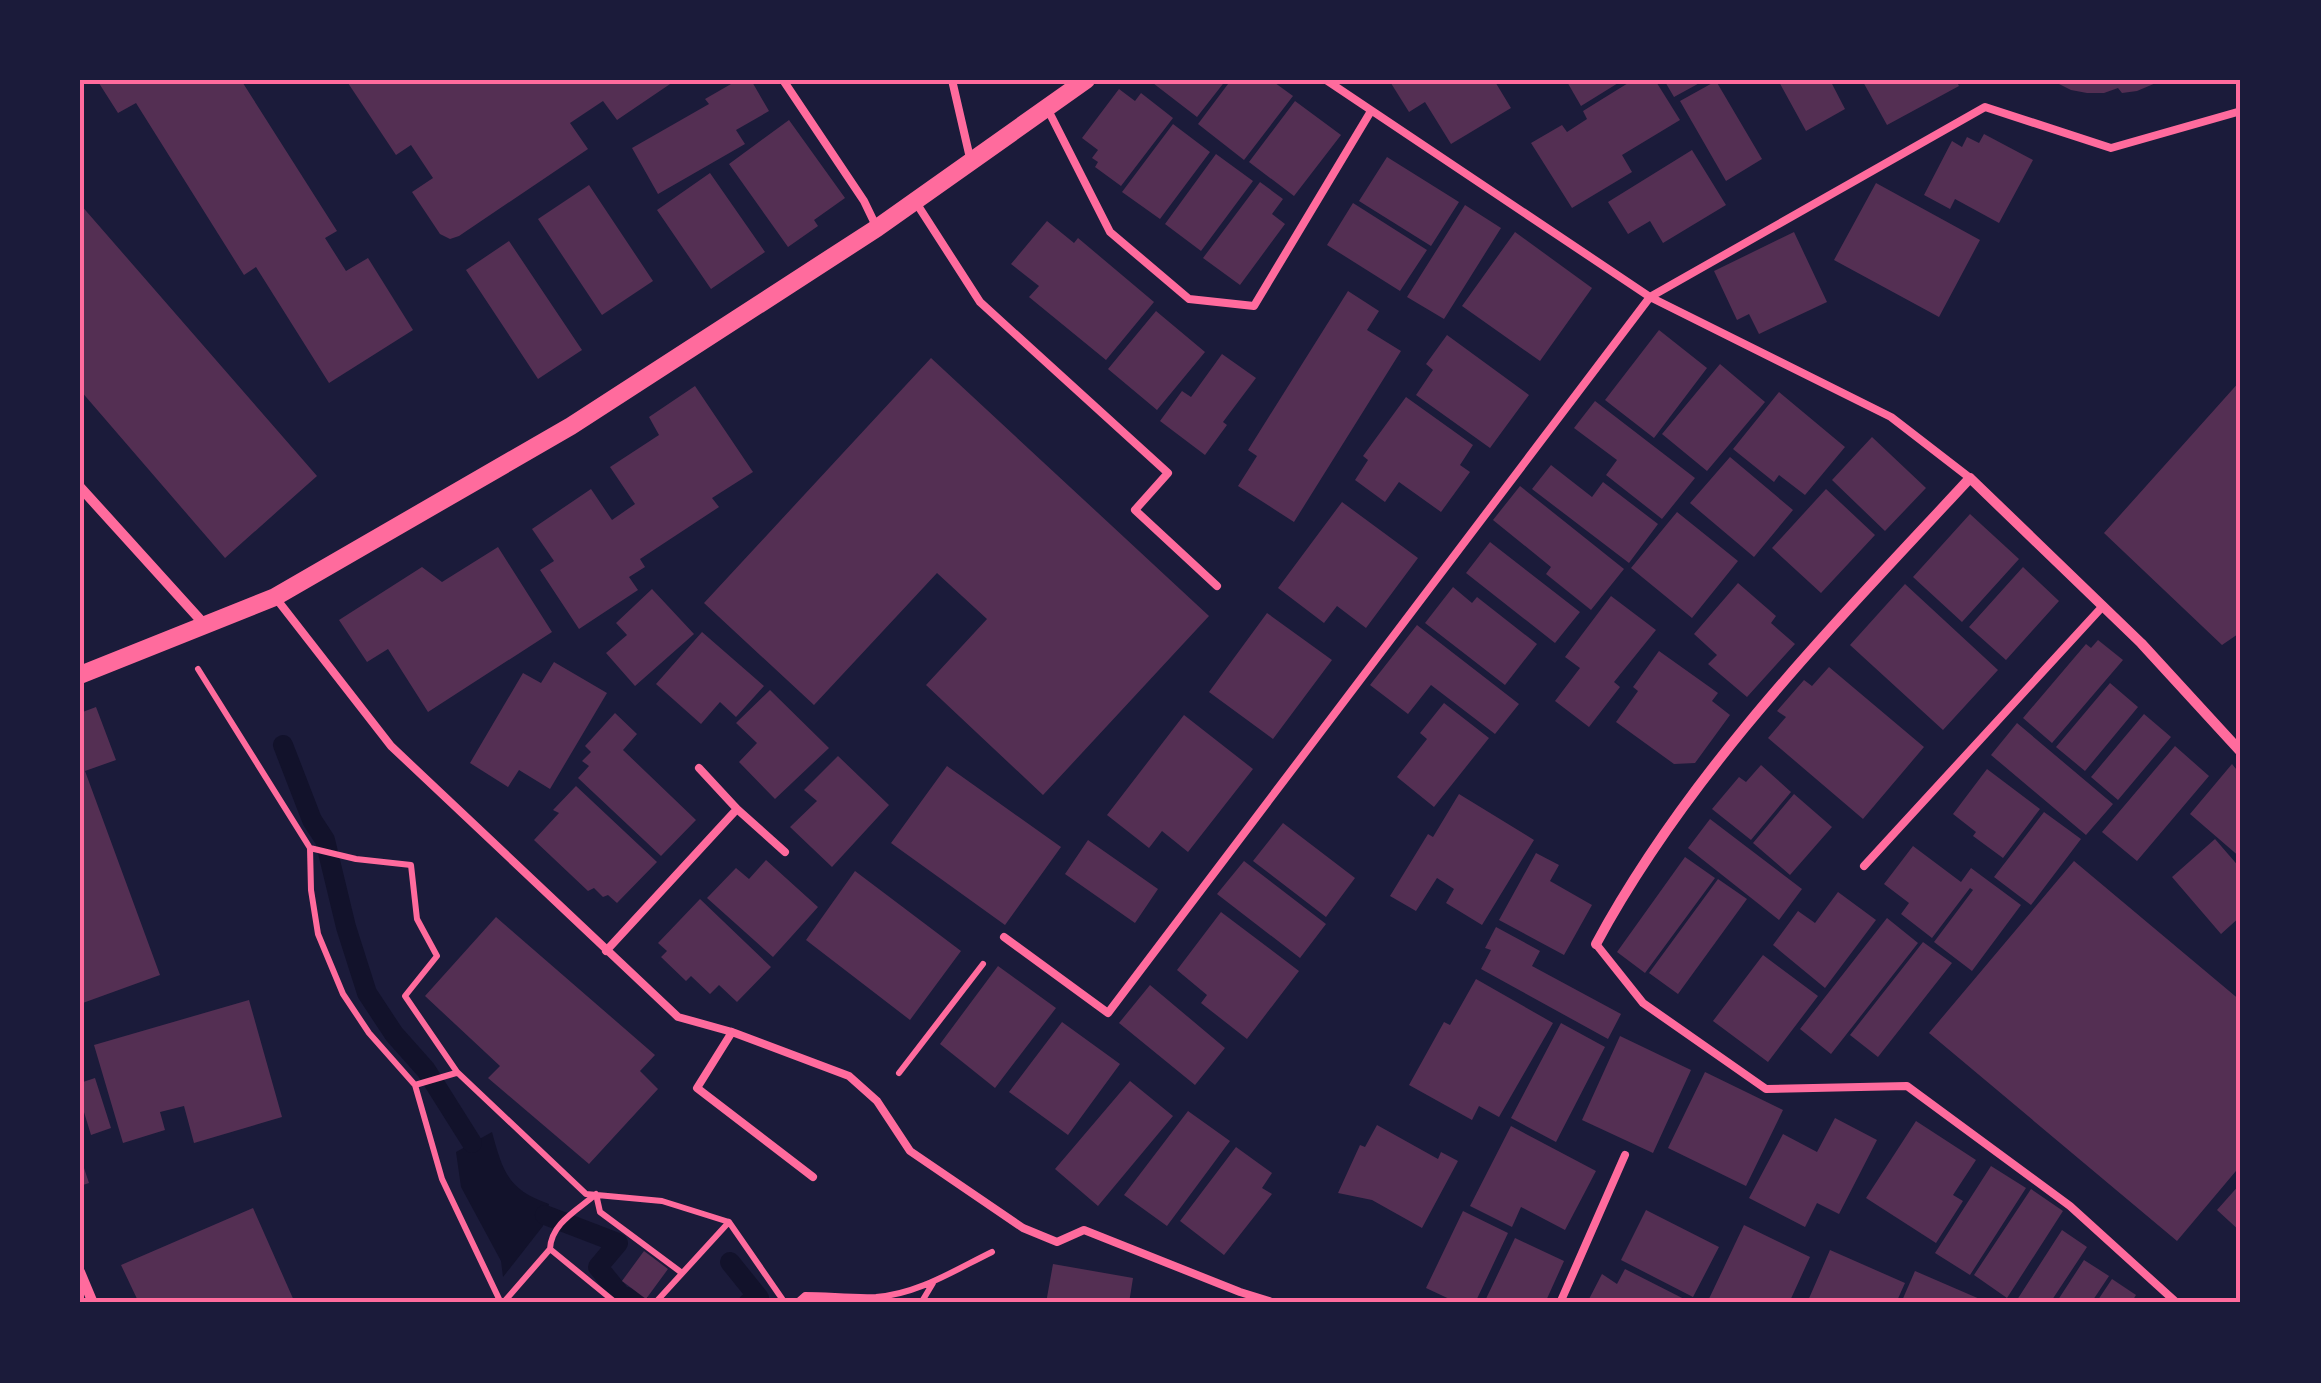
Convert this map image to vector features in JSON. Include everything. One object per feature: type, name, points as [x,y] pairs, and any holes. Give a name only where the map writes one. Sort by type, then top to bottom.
[{"type":"street","points":[[80,675],[275,597],[572,426],[876,228],[1086,80]]},
{"type":"street","points":[[1596,944],[1628,885],[1709,771],[1811,649],[1970,478],[2103,606],[2241,752]]},
{"type":"street","points":[[80,487],[205,625]]},
{"type":"street","points":[[80,1272],[94,1303]]},
{"type":"lane","points":[[783,80],[864,201],[876,228]]},
{"type":"lane","points":[[952,80],[971,162]]},
{"type":"lane","points":[[1326,80],[1650,297],[1891,417],[1970,478]]},
{"type":"lane","points":[[1004,937],[1108,1013],[1650,297],[1986,107],[2110,148],[2241,111]]},
{"type":"lane","points":[[1047,108],[1110,232],[1189,299],[1254,306],[1371,111]]},
{"type":"lane","points":[[915,201],[980,302],[1168,472],[1134,510],[1217,586]]},
{"type":"lane","points":[[275,597],[392,746],[678,1017],[732,1032],[849,1076],[877,1102],[910,1152],[1022,1228],[1057,1242],[1084,1230],[1276,1303]]},
{"type":"lane","points":[[1864,866],[2103,606]]},
{"type":"lane","points":[[699,768],[736,809],[785,852]]},
{"type":"lane","points":[[606,951],[736,809]]},
{"type":"lane","points":[[1596,944],[1643,1002],[1766,1090],[1907,1086],[2070,1206],[2178,1303]]},
{"type":"lane","points":[[732,1032],[697,1088],[813,1176]]},
{"type":"lane","points":[[1560,1303],[1626,1154]]},
{"type":"path","points":[[194,663],[313,849],[311,890],[318,934],[343,994],[415,1086],[442,1179],[502,1303],[550,1249],[550,1241],[565,1219],[596,1194]]},
{"type":"path","points":[[313,849],[411,865],[417,919],[438,956],[404,996],[457,1072],[586,1194],[662,1200],[729,1222],[785,1303]]},
{"type":"path","points":[[877,1102],[1004,937]]},
{"type":"path","points":[[415,1086],[457,1072]]},
{"type":"path","points":[[596,1194],[600,1212],[682,1273]]},
{"type":"path","points":[[656,1303],[729,1222]]},
{"type":"path","points":[[796,1303],[805,1295],[874,1297],[934,1282],[1013,1241],[1022,1228]]},
{"type":"path","points":[[550,1249],[616,1303]]},
{"type":"path","points":[[921,1303],[934,1282]]},
{"type":"path","points":[[850,1303],[854,1294]]},
{"type":"shaded area","points":[[492,1132],[509,1178],[524,1192],[549,1204],[543,1226],[503,1277],[501,1261],[461,1187],[456,1152]]},
{"type":"building","points":[[97,80],[241,80],[337,231],[325,238],[346,271],[368,258],[413,330],[329,383],[256,267],[244,275],[136,103],[118,113]]},
{"type":"building","points":[[346,80],[676,80],[617,120],[603,101],[570,123],[588,149],[450,239],[440,234],[412,192],[433,178],[411,145],[396,155]]},
{"type":"building","points":[[738,80],[751,80],[769,111],[736,130],[745,144],[658,194],[632,148],[709,104],[705,99]]},
{"type":"building","points":[[1149,80],[1226,80],[1197,117]]},
{"type":"building","points":[[1231,80],[1271,80],[1293,96],[1244,160],[1198,124]]},
{"type":"building","points":[[1389,80],[1494,80],[1511,108],[1451,144],[1425,102],[1409,112]]},
{"type":"building","points":[[1566,80],[1623,80],[1581,106]]},
{"type":"building","points":[[1633,80],[1655,80],[1680,120],[1622,155],[1632,172],[1572,208],[1531,143],[1562,125],[1567,132],[1587,119],[1583,111]]},
{"type":"building","points":[[1664,80],[1705,80],[1674,97]]},
{"type":"building","points":[[1778,80],[1830,80],[1845,109],[1806,131]]},
{"type":"building","points":[[1862,80],[1956,80],[1959,86],[1887,125]]},
{"type":"building","points":[[2051,80],[2163,80],[2137,91],[2122,93],[2118,88],[2087,93]]},
{"type":"building","points":[[1716,81],[1762,159],[1726,181],[1680,101]]},
{"type":"building","points":[[1119,89],[1135,101],[1141,93],[1173,118],[1121,186],[1095,167],[1098,162],[1092,158],[1098,150],[1082,138]]},
{"type":"building","points":[[1295,101],[1341,135],[1294,196],[1249,162]]},
{"type":"building","points":[[789,120],[845,198],[814,220],[818,226],[788,247],[729,164]]},
{"type":"building","points":[[1173,124],[1210,152],[1160,219],[1122,192]]},
{"type":"building","points":[[1984,134],[2033,160],[1999,223],[1955,199],[1950,209],[1924,195],[1952,141],[1962,147],[1967,137],[1979,143]]},
{"type":"building","points":[[1692,150],[1726,205],[1663,243],[1650,221],[1628,234],[1608,202]]},
{"type":"building","points":[[1216,154],[1253,181],[1201,251],[1165,224]]},
{"type":"building","points":[[1387,157],[1459,202],[1431,246],[1359,201]]},
{"type":"building","points":[[710,173],[765,252],[711,289],[657,210]]},
{"type":"building","points":[[1260,182],[1283,199],[1272,214],[1285,224],[1240,285],[1203,258]]},
{"type":"building","points":[[1876,183],[1980,240],[1939,317],[1834,260]]},
{"type":"building","points":[[589,185],[653,281],[602,315],[538,219]]},
{"type":"building","points":[[1353,203],[1427,250],[1400,291],[1327,245]]},
{"type":"building","points":[[80,204],[317,476],[225,558],[80,390]]},
{"type":"building","points":[[1465,205],[1501,228],[1444,319],[1407,297]]},
{"type":"building","points":[[1047,221],[1074,243],[1078,238],[1154,302],[1106,360],[1029,297],[1039,286],[1011,264]]},
{"type":"building","points":[[1515,232],[1592,288],[1540,361],[1462,306]]},
{"type":"building","points":[[1794,232],[1827,302],[1759,334],[1749,314],[1737,320],[1714,271]]},
{"type":"building","points":[[509,241],[582,350],[538,379],[466,270]]},
{"type":"building","points":[[1348,291],[1379,311],[1367,330],[1401,351],[1294,522],[1238,486],[1257,456],[1248,450]]},
{"type":"building","points":[[1156,311],[1205,352],[1157,410],[1108,369]]},
{"type":"building","points":[[1659,330],[1707,368],[1654,438],[1605,400]]},
{"type":"building","points":[[1447,335],[1529,395],[1490,448],[1416,395],[1433,370],[1426,364]]},
{"type":"building","points":[[1222,354],[1256,378],[1223,422],[1227,425],[1205,455],[1160,421],[1182,391],[1191,397]]},
{"type":"building","points":[[931,358],[1209,616],[1043,795],[926,685],[987,619],[937,573],[814,705],[704,603]]},
{"type":"building","points":[[1720,364],[1765,402],[1707,471],[1662,434]]},
{"type":"building","points":[[2241,380],[2241,632],[2222,645],[2104,533]]},
{"type":"building","points":[[695,386],[753,472],[712,498],[719,507],[640,559],[645,567],[629,577],[638,590],[579,629],[540,570],[554,561],[532,529],[591,489],[612,520],[635,504],[610,467],[659,435],[649,417]]},
{"type":"building","points":[[1779,392],[1845,447],[1805,495],[1779,475],[1774,482],[1733,449]]},
{"type":"building","points":[[1406,397],[1473,445],[1460,465],[1470,472],[1441,512],[1399,482],[1385,502],[1355,480],[1368,460],[1363,456]]},
{"type":"building","points":[[1595,401],[1695,478],[1662,519],[1606,475],[1617,460],[1574,428]]},
{"type":"building","points":[[1872,437],[1926,488],[1885,531],[1832,480]]},
{"type":"building","points":[[1730,457],[1793,510],[1754,557],[1690,503]]},
{"type":"building","points":[[1551,465],[1592,497],[1603,482],[1658,524],[1629,563],[1532,489]]},
{"type":"building","points":[[1520,486],[1624,569],[1591,610],[1546,574],[1551,567],[1493,520]]},
{"type":"building","points":[[1826,489],[1875,535],[1821,593],[1772,548]]},
{"type":"building","points":[[1342,502],[1418,558],[1366,628],[1337,606],[1324,623],[1278,588]]},
{"type":"building","points":[[1677,512],[1738,561],[1692,618],[1631,568]]},
{"type":"building","points":[[1970,514],[2019,559],[1962,622],[1913,577]]},
{"type":"building","points":[[1490,542],[1580,612],[1555,643],[1466,573]]},
{"type":"building","points":[[498,547],[552,632],[428,712],[388,649],[367,662],[339,620],[422,567],[442,582]]},
{"type":"building","points":[[2023,567],[2059,601],[2006,660],[1969,627]]},
{"type":"building","points":[[1738,583],[1776,616],[1771,623],[1795,644],[1747,697],[1708,664],[1717,655],[1694,634]]},
{"type":"building","points":[[1905,584],[1998,670],[1943,730],[1850,645]]},
{"type":"building","points":[[1453,587],[1472,603],[1477,597],[1537,644],[1505,685],[1425,623]]},
{"type":"building","points":[[652,589],[694,634],[635,686],[606,653],[627,635],[616,623]]},
{"type":"building","points":[[1611,596],[1656,630],[1614,682],[1620,687],[1589,727],[1555,701],[1580,668],[1565,657]]},
{"type":"building","points":[[1267,613],[1332,660],[1273,739],[1209,692]]},
{"type":"building","points":[[1417,625],[1519,704],[1495,734],[1431,685],[1408,714],[1370,685]]},
{"type":"building","points":[[702,632],[764,686],[736,717],[720,702],[701,724],[656,684]]},
{"type":"building","points":[[2098,640],[2123,660],[2052,743],[2023,718],[2086,644],[2091,648]]},
{"type":"building","points":[[1659,651],[1718,693],[1712,701],[1730,715],[1695,763],[1674,764],[1616,722],[1638,691],[1633,687]]},
{"type":"building","points":[[554,662],[607,693],[550,789],[519,770],[508,787],[470,763],[523,673],[541,683]]},
{"type":"building","points":[[1829,667],[1924,747],[1863,819],[1768,738],[1786,717],[1777,711],[1804,680],[1812,686]]},
{"type":"building","points":[[2110,683],[2138,707],[2085,771],[2056,747]]},
{"type":"building","points":[[770,690],[829,748],[775,799],[739,762],[757,743],[736,723]]},
{"type":"building","points":[[1444,703],[1489,738],[1434,807],[1397,777],[1427,739],[1420,733]]},
{"type":"building","points":[[96,707],[116,760],[85,771],[160,975],[80,1004],[80,713]]},
{"type":"building","points":[[615,713],[637,734],[623,750],[696,820],[661,856],[578,778],[589,766],[582,761],[591,752],[585,746]]},
{"type":"building","points":[[2144,714],[2171,737],[2118,800],[2091,777]]},
{"type":"building","points":[[1184,715],[1253,769],[1188,852],[1162,831],[1149,848],[1107,815]]},
{"type":"building","points":[[2017,723],[2113,804],[2086,835],[1991,755]]},
{"type":"building","points":[[2175,746],[2209,776],[2137,861],[2102,832]]},
{"type":"building","points":[[838,756],[889,805],[832,867],[790,827],[817,801],[804,790]]},
{"type":"building","points":[[2232,764],[2241,775],[2241,858],[2190,814]]},
{"type":"building","points":[[1761,765],[1791,792],[1751,840],[1712,809],[1739,777],[1746,782]]},
{"type":"building","points":[[947,766],[1061,847],[1005,925],[891,843]]},
{"type":"building","points":[[1987,769],[2040,809],[2003,858],[1973,836],[1976,832],[1953,814]]},
{"type":"building","points":[[576,786],[657,862],[617,903],[594,888],[588,891],[534,840],[559,813],[553,810]]},
{"type":"building","points":[[1459,794],[1534,840],[1482,925],[1446,903],[1454,889],[1437,878],[1416,911],[1390,896],[1428,834],[1433,837]]},
{"type":"building","points":[[1794,794],[1832,827],[1790,875],[1753,843]]},
{"type":"building","points":[[2044,812],[2081,839],[2031,905],[1994,877]]},
{"type":"building","points":[[1710,819],[1802,889],[1779,920],[1688,848]]},
{"type":"building","points":[[1283,823],[1355,878],[1326,917],[1253,861]]},
{"type":"building","points":[[2215,839],[2241,869],[2241,916],[2221,934],[2172,877]]},
{"type":"building","points":[[1088,840],[1158,889],[1135,923],[1065,874]]},
{"type":"building","points":[[1913,846],[1961,882],[1971,868],[2021,905],[1972,971],[1934,942],[1973,890],[1970,888],[1932,938],[1901,914],[1909,903],[1884,884]]},
{"type":"building","points":[[1536,853],[1559,865],[1550,881],[1592,905],[1564,955],[1499,920]]},
{"type":"building","points":[[1685,857],[1715,878],[1645,973],[1617,952]]},
{"type":"building","points":[[766,860],[818,907],[773,957],[707,898],[736,868],[749,879]]},
{"type":"building","points":[[1244,861],[1326,924],[1300,958],[1217,894]]},
{"type":"building","points":[[2074,861],[2241,1001],[2241,1165],[2177,1241],[1929,1033]]},
{"type":"building","points":[[855,871],[961,951],[910,1020],[806,940]]},
{"type":"building","points":[[1718,879],[1747,899],[1678,994],[1649,973]]},
{"type":"building","points":[[1838,892],[1876,920],[1825,988],[1773,945],[1798,911],[1815,923]]},
{"type":"building","points":[[700,899],[771,967],[737,1002],[719,985],[710,994],[691,976],[686,981],[661,957],[667,951],[658,943]]},
{"type":"building","points":[[1221,912],[1299,971],[1247,1039],[1201,1003],[1207,995],[1177,970]]},
{"type":"building","points":[[496,917],[655,1055],[640,1071],[658,1089],[589,1164],[488,1078],[500,1066],[425,996]]},
{"type":"building","points":[[1887,918],[1918,943],[1831,1054],[1800,1029]]},
{"type":"building","points":[[1496,927],[1540,951],[1532,966],[1621,1014],[1608,1039],[1481,969],[1491,950],[1485,948]]},
{"type":"building","points":[[1923,942],[1952,963],[1878,1057],[1850,1035]]},
{"type":"building","points":[[1763,955],[1818,996],[1768,1062],[1713,1021]]},
{"type":"building","points":[[998,966],[1056,1008],[995,1088],[940,1044]]},
{"type":"building","points":[[1476,979],[1553,1023],[1499,1117],[1479,1106],[1472,1120],[1409,1085],[1444,1022],[1450,1025]]},
{"type":"building","points":[[1150,985],[1225,1048],[1195,1085],[1119,1023]]},
{"type":"building","points":[[249,1000],[282,1117],[194,1143],[184,1106],[160,1112],[165,1130],[123,1143],[94,1045]]},
{"type":"building","points":[[1062,1022],[1120,1064],[1068,1135],[1009,1092]]},
{"type":"building","points":[[1561,1023],[1605,1047],[1556,1142],[1511,1118]]},
{"type":"building","points":[[1620,1036],[1691,1070],[1653,1153],[1582,1120]]},
{"type":"building","points":[[1705,1072],[1783,1110],[1746,1186],[1668,1148]]},
{"type":"building","points":[[95,1078],[111,1128],[91,1135],[80,1099],[80,1083]]},
{"type":"building","points":[[1130,1081],[1173,1116],[1098,1206],[1055,1169]]},
{"type":"building","points":[[1188,1111],[1230,1141],[1167,1226],[1124,1195]]},
{"type":"building","points":[[1835,1118],[1877,1140],[1839,1214],[1817,1203],[1805,1227],[1749,1198],[1783,1134],[1817,1152]]},
{"type":"building","points":[[1916,1121],[1976,1160],[1953,1195],[1963,1201],[1936,1243],[1866,1198]]},
{"type":"building","points":[[1377,1125],[1438,1159],[1441,1152],[1458,1161],[1422,1228],[1372,1200],[1338,1193],[1360,1145],[1365,1147]]},
{"type":"building","points":[[1511,1126],[1596,1171],[1565,1230],[1521,1207],[1512,1227],[1470,1206]]},
{"type":"building","points":[[1236,1147],[1272,1173],[1262,1188],[1272,1194],[1224,1255],[1180,1221]]},
{"type":"building","points":[[80,1156],[89,1183],[80,1186]]},
{"type":"building","points":[[1991,1166],[2026,1188],[1970,1275],[1935,1253]]},
{"type":"building","points":[[2241,1183],[2241,1232],[2217,1210]]},
{"type":"building","points":[[2031,1189],[2063,1211],[2007,1298],[1974,1275]]},
{"type":"building","points":[[253,1208],[295,1303],[139,1303],[121,1265]]},
{"type":"building","points":[[1646,1210],[1719,1247],[1693,1297],[1621,1260]]},
{"type":"building","points":[[1463,1211],[1508,1233],[1475,1303],[1458,1303],[1426,1288]]},
{"type":"building","points":[[1744,1225],[1810,1257],[1789,1303],[1707,1303]]},
{"type":"building","points":[[2062,1230],[2087,1247],[2050,1303],[2015,1303]]},
{"type":"building","points":[[1515,1238],[1564,1261],[1545,1303],[1484,1303]]},
{"type":"building","points":[[1830,1250],[1905,1283],[1896,1303],[1807,1303]]},
{"type":"building","points":[[644,1251],[668,1269],[646,1299],[622,1281]]},
{"type":"building","points":[[2084,1260],[2109,1276],[2091,1303],[2056,1303]]},
{"type":"building","points":[[1053,1264],[1133,1278],[1129,1303],[1046,1303]]},
{"type":"building","points":[[1625,1269],[1692,1303],[1587,1303],[1602,1274],[1617,1284]]},
{"type":"building","points":[[1915,1271],[1989,1303],[1901,1303]]},
{"type":"building","points":[[2112,1279],[2136,1295],[2131,1303],[2096,1303]]},
{"type":"waterway","points":[[283,745],[312,820],[325,840],[367,993],[394,1034],[426,1070],[472,1143]]},
{"type":"waterway","points":[[545,1215],[618,1243],[598,1267],[620,1294],[640,1303]]},
{"type":"waterway","points":[[730,1262],[759,1298],[748,1303]]}]
